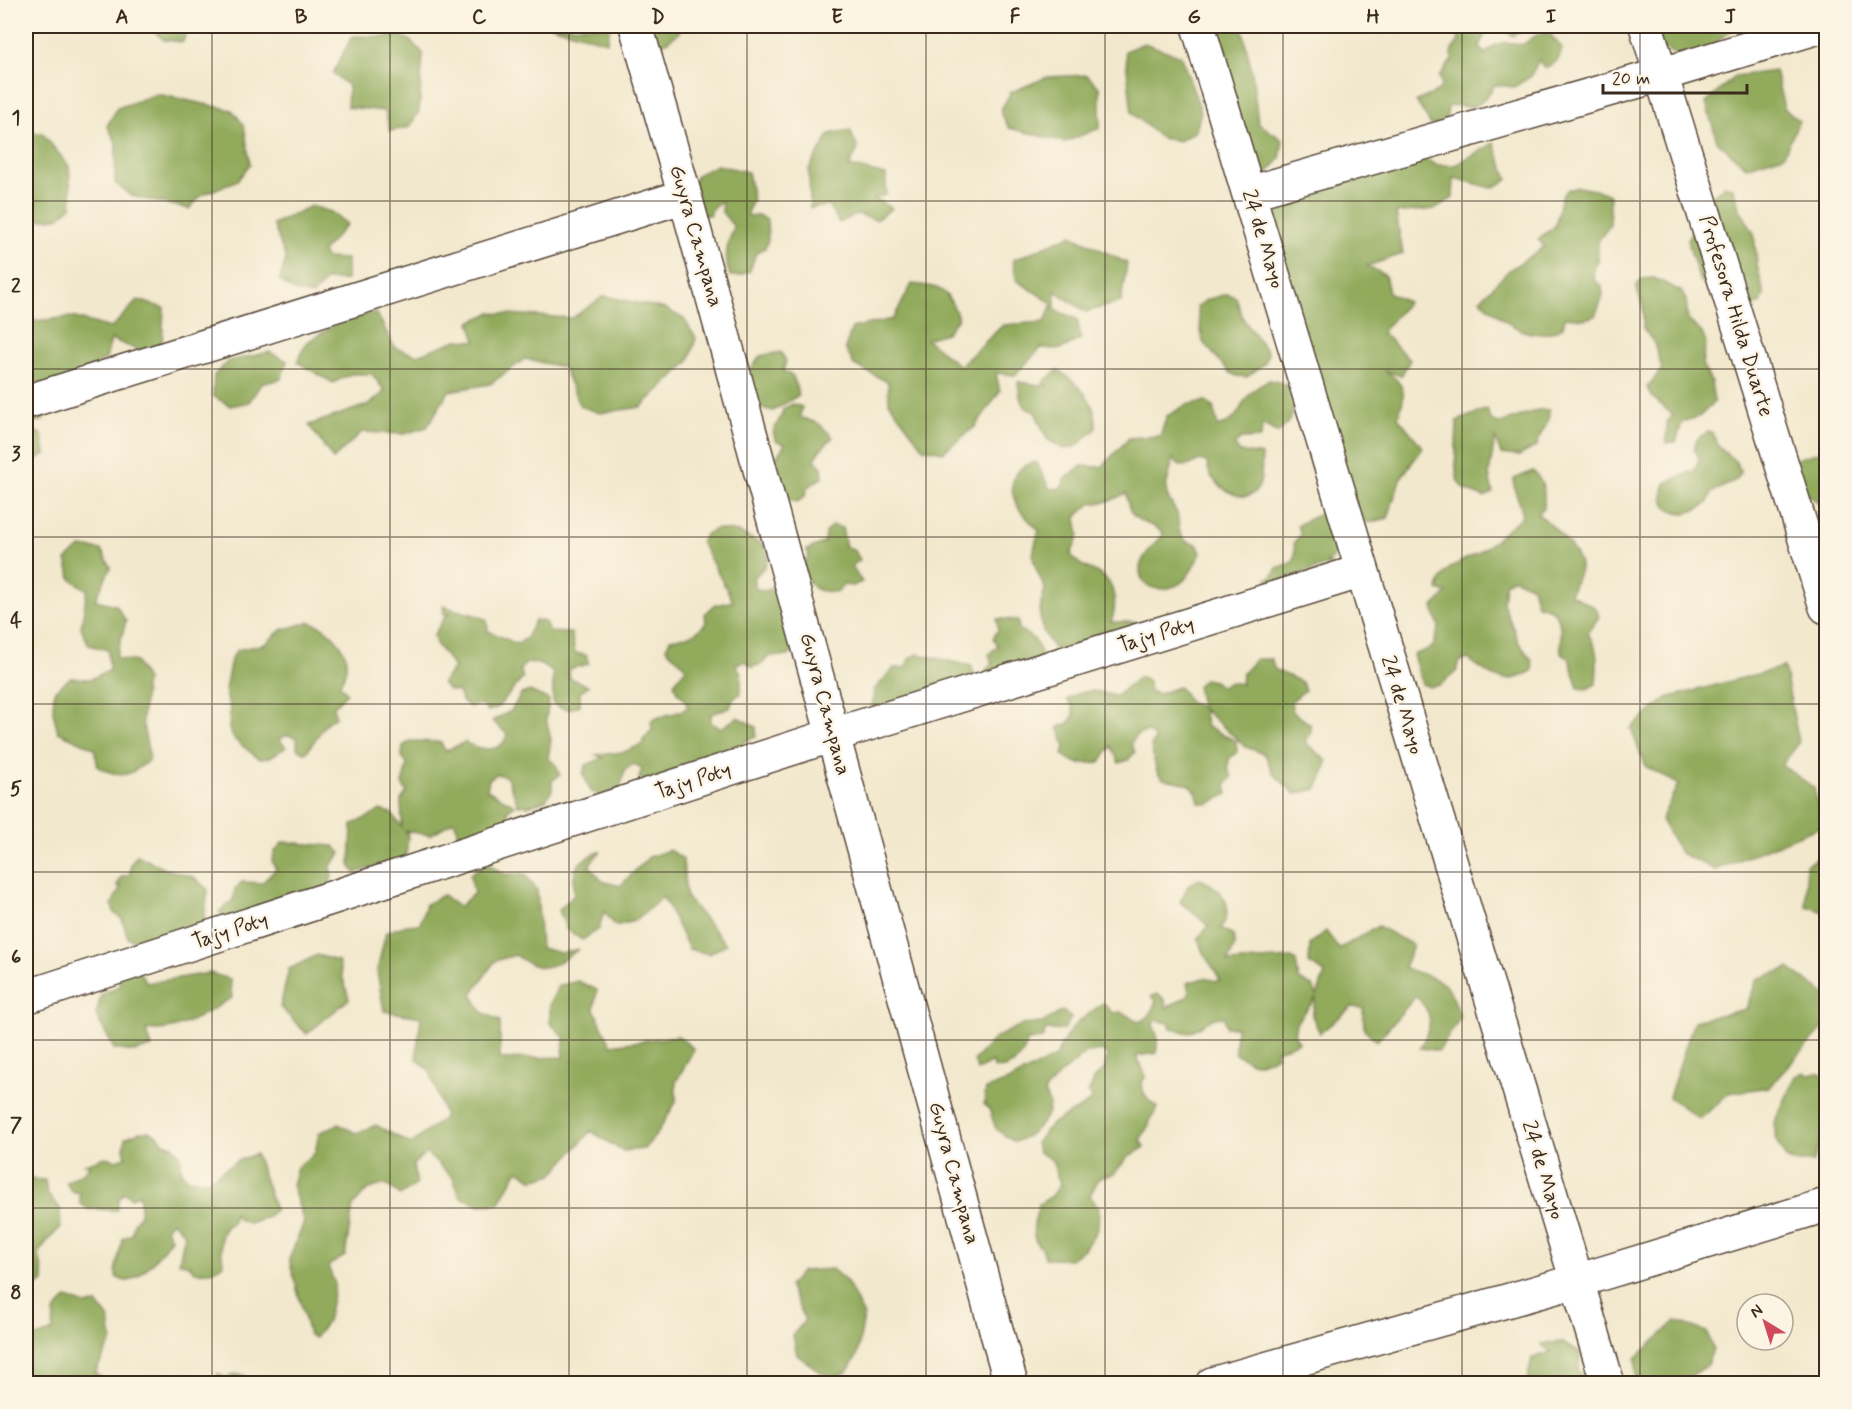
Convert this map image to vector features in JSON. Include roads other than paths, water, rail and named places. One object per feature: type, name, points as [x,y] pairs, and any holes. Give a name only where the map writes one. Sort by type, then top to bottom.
[{"type":"street","name":"Guyra Campana","points":[[636,26],[685,195],[1011,1383]]},
{"type":"street","name":"24 de Mayo","points":[[1198,26],[1608,1383]]},
{"type":"street","name":"Profesora Hilda Duarte","points":[[1646,26],[1827,607]]},
{"type":"street","points":[[1249,193],[1822,26]]},
{"type":"street","points":[[26,402],[685,195]]},
{"type":"street","name":"Tajy Poty","points":[[26,997],[833,735],[1362,570]]},
{"type":"street","points":[[1212,1383],[1577,1281],[1827,1205]]}]
